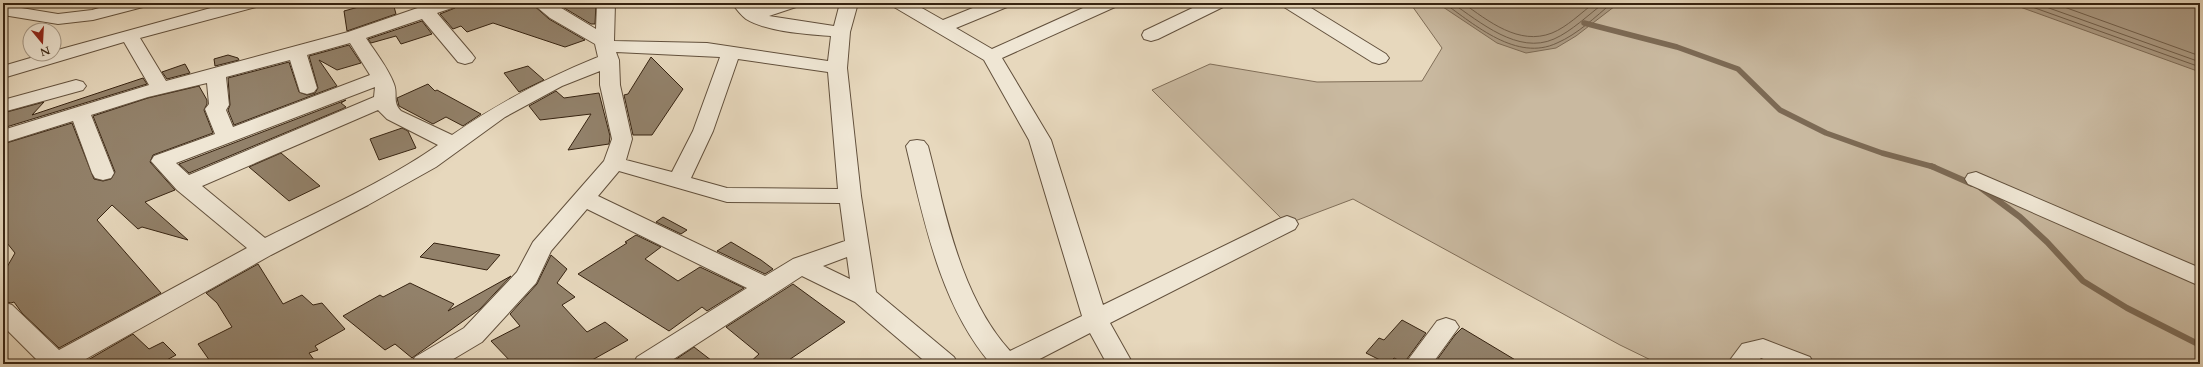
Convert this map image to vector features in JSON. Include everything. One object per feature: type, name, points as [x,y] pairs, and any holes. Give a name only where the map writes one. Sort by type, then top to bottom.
[{"type":"street","points":[[3,10],[58,19],[93,15],[136,3]]},
{"type":"street","points":[[3,72],[129,35],[250,3]]},
{"type":"street","points":[[3,137],[144,92],[161,89],[355,36],[449,3]]},
{"type":"street","points":[[541,3],[606,49]]},
{"type":"street","points":[[424,364],[473,335],[527,277],[541,248],[614,163],[622,138],[610,85],[606,49],[606,3]]},
{"type":"street","points":[[747,9],[790,3]]},
{"type":"street","points":[[849,3],[841,32],[837,68],[850,196],[864,296]]},
{"type":"street","points":[[900,3],[991,56],[1040,140],[1096,320],[1120,364]]},
{"type":"street","points":[[943,27],[1001,3]]},
{"type":"street","points":[[991,56],[1109,3]]},
{"type":"street","points":[[1151,35],[1217,3]]},
{"type":"street","points":[[1290,3],[1379,58]]},
{"type":"street","points":[[747,9],[798,27],[841,32]]},
{"type":"street","points":[[425,11],[464,58]]},
{"type":"street","points":[[129,35],[161,89]]},
{"type":"street","points":[[355,36],[374,64],[385,86],[385,100],[387,108],[394,115],[453,144]]},
{"type":"street","points":[[3,311],[57,364],[263,249],[360,200],[428,162],[498,113],[555,82],[606,49],[707,49],[837,68]]},
{"type":"street","points":[[297,52],[307,88]]},
{"type":"street","points":[[680,181],[703,131],[731,52]]},
{"type":"street","points":[[216,74],[219,104],[215,109],[227,136]]},
{"type":"street","points":[[263,249],[185,184],[162,161],[381,78]]},
{"type":"street","points":[[3,106],[76,86]]},
{"type":"street","points":[[185,184],[385,100]]},
{"type":"street","points":[[80,113],[103,173]]},
{"type":"street","points":[[917,146],[942,244],[961,292],[985,338],[1006,364],[1096,320],[1198,266],[1287,224]]},
{"type":"street","points":[[614,163],[727,195],[850,196]]},
{"type":"street","points":[[1976,179],[2200,278]]},
{"type":"street","points":[[584,199],[766,287]]},
{"type":"street","points":[[646,364],[801,265],[857,245]]},
{"type":"street","points":[[801,265],[864,296],[935,361]]},
{"type":"street","points":[[1418,364],[1446,327]]},
{"type":"street","points":[[1740,364],[1751,351],[1763,348],[1801,364]]},
{"type":"shaded area","points":[[1410,3],[2200,3],[2200,364],[1659,364],[1620,345],[1353,199],[1287,224],[1152,90],[1210,64],[1317,82],[1422,81],[1442,48]]},
{"type":"water","points":[[1437,3],[1619,3],[1576,36],[1556,48],[1526,53],[1497,43]]},
{"type":"water","points":[[2009,3],[2200,3],[2200,72]]},
{"type":"building","points":[[373,3],[393,3],[396,14],[347,31],[344,11]]},
{"type":"building","points":[[459,3],[531,3],[549,19],[585,40],[565,47],[493,23],[467,32],[461,26],[453,29],[440,14],[455,8]]},
{"type":"building","points":[[556,3],[596,3],[595,24],[591,24]]},
{"type":"building","points":[[422,21],[432,34],[401,44],[396,36],[371,43],[368,39]]},
{"type":"building","points":[[349,45],[361,63],[337,70],[319,60],[337,86],[234,125],[228,110],[230,105],[228,78],[289,62],[299,92],[307,95],[315,93],[318,88],[309,56]]},
{"type":"building","points":[[228,55],[238,58],[239,60],[215,66],[214,59]]},
{"type":"building","points":[[651,57],[683,89],[652,135],[633,135],[624,95],[628,94]]},
{"type":"building","points":[[185,64],[190,73],[167,79],[162,72]]},
{"type":"building","points":[[528,66],[544,80],[519,92],[504,73]]},
{"type":"building","points":[[143,78],[147,84],[3,128],[3,113],[44,102],[32,115]]},
{"type":"building","points":[[428,84],[435,91],[437,90],[481,114],[463,126],[446,117],[433,124],[399,106],[397,98]]},
{"type":"building","points":[[199,86],[207,100],[204,110],[213,133],[153,155],[150,162],[175,190],[145,202],[188,240],[142,227],[138,229],[112,205],[97,220],[161,293],[59,348],[22,313],[14,302],[11,303],[3,301],[3,274],[15,253],[3,238],[3,144],[72,123],[94,179],[103,181],[111,179],[115,172],[93,116],[148,98]]},
{"type":"building","points":[[556,91],[564,98],[599,93],[610,136],[609,144],[568,150],[591,114],[540,120],[529,106]]},
{"type":"building","points":[[346,100],[341,103],[346,107],[342,109],[189,173],[179,164]]},
{"type":"building","points":[[402,128],[408,131],[416,148],[379,160],[370,139]]},
{"type":"building","points":[[281,153],[320,186],[289,201],[249,167]]},
{"type":"building","points":[[663,217],[687,230],[681,234],[656,222]]},
{"type":"building","points":[[636,235],[661,247],[645,259],[678,281],[700,267],[744,288],[707,311],[702,307],[669,331],[578,274],[627,243],[625,242]]},
{"type":"building","points":[[731,242],[773,269],[765,274],[717,251]]},
{"type":"building","points":[[434,243],[500,255],[487,270],[420,257]]},
{"type":"building","points":[[551,255],[567,269],[557,283],[575,297],[562,305],[587,332],[605,322],[628,340],[585,364],[513,364],[491,341],[520,326],[510,314],[537,284]]},
{"type":"building","points":[[258,264],[283,304],[302,295],[313,305],[322,303],[345,329],[315,346],[318,350],[309,353],[317,364],[212,364],[198,344],[232,327],[217,303],[206,293]]},
{"type":"building","points":[[511,276],[480,309],[412,358],[395,344],[385,350],[343,316],[380,295],[383,297],[410,283],[454,304],[448,311]]},
{"type":"building","points":[[793,284],[845,322],[783,364],[748,364],[759,354],[726,327]]},
{"type":"building","points":[[1402,320],[1426,333],[1404,363],[1394,358],[1388,364],[1366,353],[1379,338],[1384,340]]},
{"type":"building","points":[[1462,328],[1522,364],[1434,364],[1455,335]]},
{"type":"building","points":[[133,334],[149,349],[163,342],[176,355],[163,362],[165,364],[92,364],[88,360]]},
{"type":"building","points":[[694,347],[716,364],[669,364]]},
{"type":"waterway","points":[[1584,23],[1677,47],[1738,69],[1780,110],[1826,133],[1882,153],[1932,166]]},
{"type":"waterway","points":[[1932,166],[1972,184]]},
{"type":"waterway","points":[[1981,188],[2020,217],[2047,242],[2083,281],[2127,308],[2200,345]]}]
